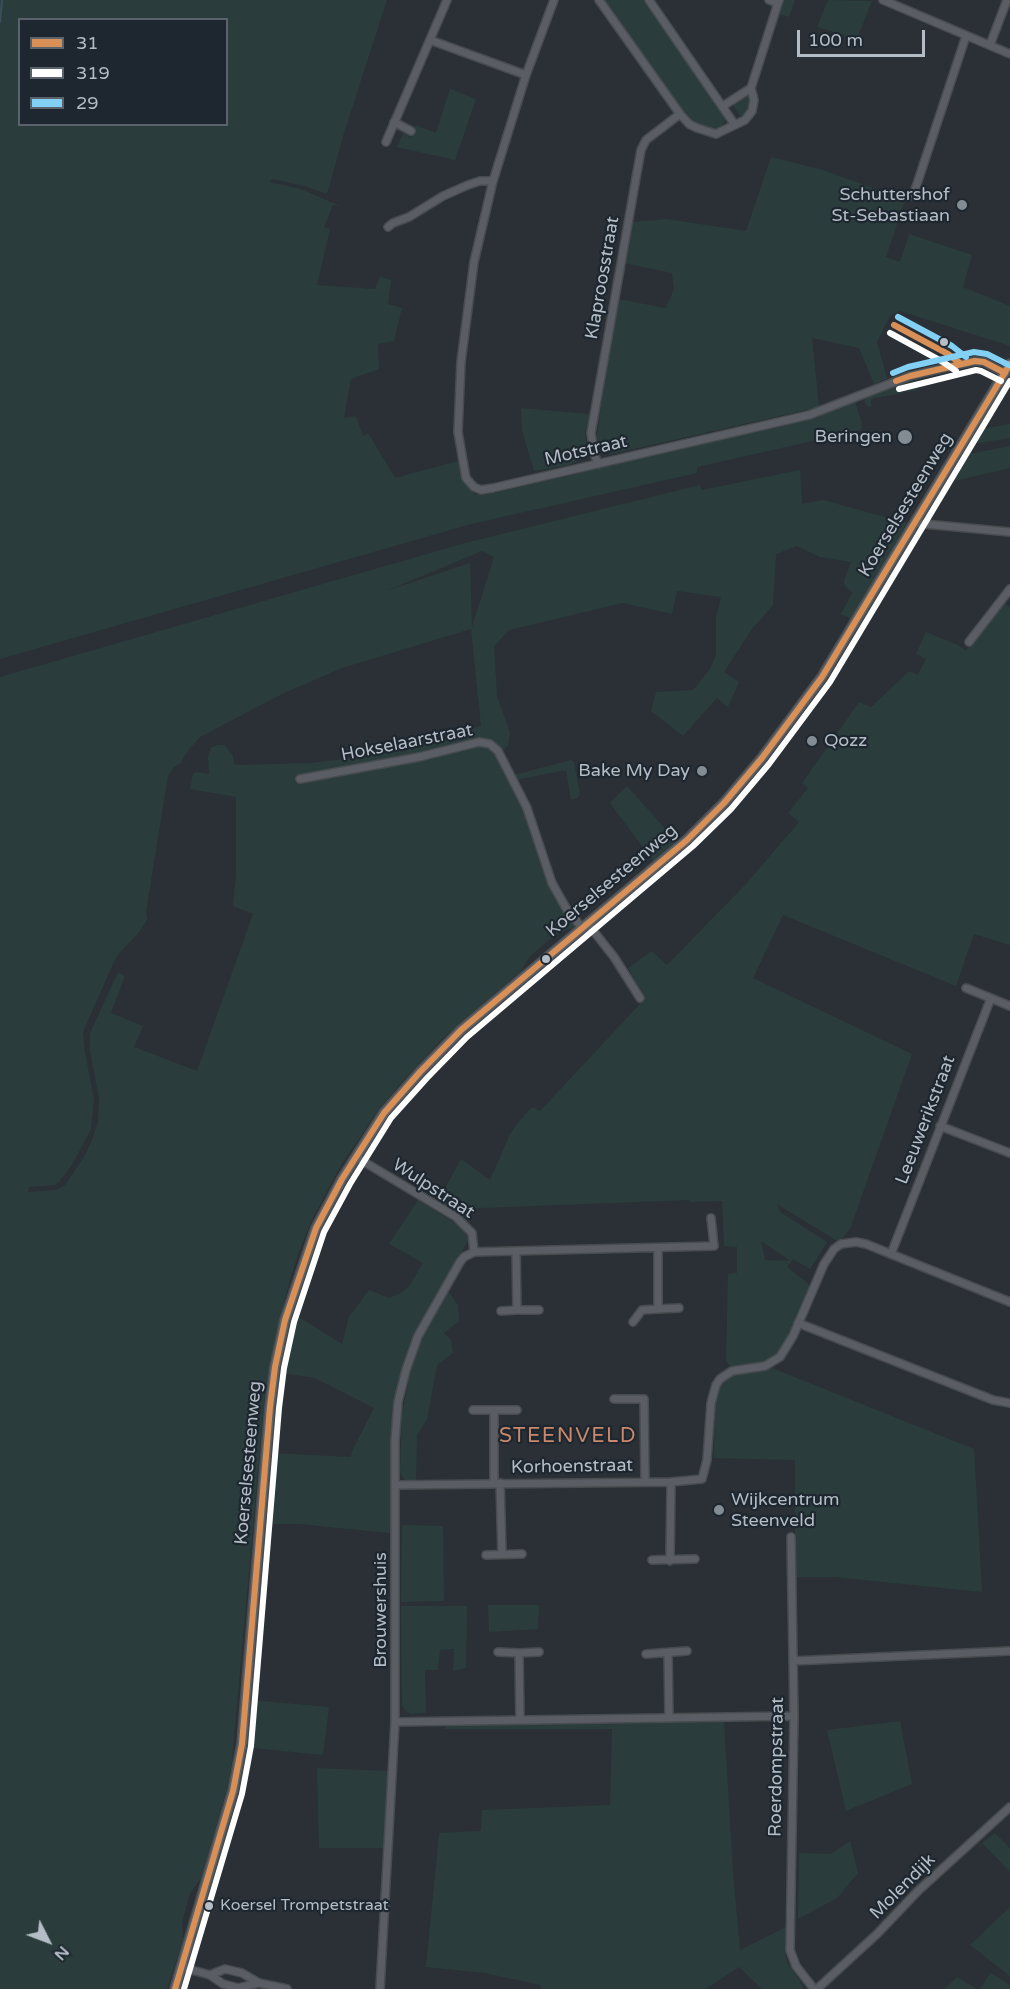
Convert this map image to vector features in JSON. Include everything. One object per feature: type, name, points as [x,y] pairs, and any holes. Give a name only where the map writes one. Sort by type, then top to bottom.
[{"type":"street","points":[[386,141],[447,0]]},
{"type":"street","name":"Motstraat","points":[[554,0],[526,75],[493,181],[474,262],[461,362],[458,432],[466,478],[474,487],[481,490],[809,415],[893,382],[938,369],[975,362],[1007,368]]},
{"type":"street","points":[[599,0],[685,120],[697,128],[716,134],[745,120],[752,111],[754,99],[751,88],[778,1],[769,0]]},
{"type":"street","points":[[883,0],[1010,54]]},
{"type":"street","points":[[990,45],[1007,0]]},
{"type":"street","points":[[651,1],[735,125]]},
{"type":"street","points":[[914,196],[966,36]]},
{"type":"street","points":[[430,40],[526,75]]},
{"type":"street","points":[[723,106],[751,88]]},
{"type":"street","name":"Klaproosstraat","points":[[598,464],[591,433],[641,150],[646,140],[680,114]]},
{"type":"street","points":[[394,122],[411,131]]},
{"type":"street","points":[[388,227],[468,184],[493,181]]},
{"type":"street","name":"Koerselsesteenweg","points":[[175,1989],[233,1791],[242,1744],[275,1367],[285,1320],[316,1228],[384,1113],[438,1053],[470,1023],[687,840],[724,803],[762,758],[822,677],[1007,368]]},
{"type":"street","points":[[914,523],[1010,532]]},
{"type":"street","points":[[969,642],[1010,589]]},
{"type":"street","name":"Hokselaarstraat","points":[[300,779],[419,757],[479,742],[490,744],[498,750],[527,808],[552,883],[566,908],[586,926]]},
{"type":"street","points":[[586,926],[614,957],[640,998]]},
{"type":"street","points":[[966,988],[1010,1006]]},
{"type":"street","name":"Leeuwerikstraat","points":[[891,1254],[991,998]]},
{"type":"street","points":[[940,1126],[1010,1153]]},
{"type":"street","name":"Wulpstraat","points":[[356,1157],[456,1217],[472,1233],[474,1252]]},
{"type":"street","points":[[474,1252],[714,1246],[711,1218]]},
{"type":"street","points":[[1010,1302],[856,1242],[841,1244],[834,1249],[824,1264],[798,1323],[993,1400],[1010,1403]]},
{"type":"street","points":[[658,1248],[658,1309]]},
{"type":"street","points":[[516,1251],[517,1310]]},
{"type":"street","name":"Brouwershuis","points":[[380,1989],[396,1722],[395,1441],[398,1402],[418,1336],[460,1262],[474,1252]]},
{"type":"street","points":[[633,1322],[642,1310],[679,1308]]},
{"type":"street","points":[[501,1311],[539,1310]]},
{"type":"street","name":"Korhoenstraat","points":[[396,1485],[671,1482],[702,1479],[707,1460],[711,1403],[716,1385],[720,1379],[732,1371],[765,1366],[780,1357],[798,1323]]},
{"type":"street","name":"Korhoenstraat","points":[[614,1399],[644,1399],[645,1481]]},
{"type":"street","points":[[473,1410],[517,1410]]},
{"type":"street","name":"Korhoenstraat","points":[[494,1410],[502,1554]]},
{"type":"street","points":[[670,1561],[671,1482]]},
{"type":"street","name":"Roerdompstraat","points":[[790,1537],[794,1716],[790,1950],[796,1966],[816,1989]]},
{"type":"street","points":[[486,1555],[522,1554]]},
{"type":"street","points":[[652,1560],[695,1559]]},
{"type":"street","points":[[646,1654],[687,1651]]},
{"type":"street","points":[[793,1661],[1010,1651]]},
{"type":"street","points":[[498,1652],[539,1652]]},
{"type":"street","points":[[519,1653],[520,1719]]},
{"type":"street","points":[[668,1653],[669,1717]]},
{"type":"street","points":[[396,1722],[794,1716]]},
{"type":"street","name":"Molendijk","points":[[816,1989],[877,1934],[975,1837],[1010,1807]]},
{"type":"street","points":[[182,1967],[210,1975],[223,1984],[238,1988],[259,1983]]},
{"type":"street","points":[[210,1975],[225,1969],[242,1973],[259,1983],[287,1989]]},
{"type":"green space","points":[[0,0],[387,0],[327,194],[305,186],[272,179],[270,182],[301,189],[340,206],[333,205],[324,227],[330,229],[317,285],[375,289],[380,276],[391,280],[388,304],[402,308],[394,341],[378,344],[379,369],[351,379],[344,418],[356,416],[363,436],[368,433],[395,478],[458,461],[462,480],[475,494],[486,495],[802,420],[855,402],[862,423],[861,430],[697,467],[697,473],[471,524],[0,659]]},
{"type":"green space","points":[[603,0],[643,0],[724,113],[725,120],[722,127],[712,130],[692,123]]},
{"type":"green space","points":[[784,0],[795,0],[789,17],[779,14]]},
{"type":"green space","points":[[828,0],[872,1],[857,39],[817,27]]},
{"type":"green space","points":[[450,89],[476,99],[455,160],[397,147],[403,133],[410,137],[416,125],[436,133]]},
{"type":"green space","points":[[746,95],[750,98],[750,102],[746,114],[740,116],[733,105]]},
{"type":"green space","points":[[771,157],[826,171],[905,200],[886,257],[900,262],[909,234],[972,255],[963,287],[1010,306],[1010,346],[900,311],[890,316],[877,342],[887,378],[874,384],[859,348],[812,338],[819,407],[611,454],[604,452],[597,438],[598,426],[618,299],[666,308],[674,289],[672,273],[624,263],[632,222],[667,219],[746,231]]},
{"type":"green space","points":[[918,380],[919,382],[916,383],[918,390],[871,399],[871,406],[868,407],[864,402],[873,394],[899,384]]},
{"type":"green space","points":[[521,408],[590,414],[585,433],[587,449],[580,460],[568,465],[534,471],[522,430]]},
{"type":"green space","points":[[1010,424],[1010,438],[972,444],[981,429]]},
{"type":"green space","points":[[1010,446],[1010,468],[954,481],[969,454]]},
{"type":"green space","points":[[800,470],[802,504],[823,500],[907,523],[851,619],[841,614],[852,593],[845,586],[844,581],[851,562],[820,557],[797,546],[776,554],[773,605],[752,629],[724,672],[739,682],[728,707],[717,698],[683,736],[651,711],[656,692],[693,690],[710,669],[716,654],[716,618],[721,597],[677,591],[672,614],[623,603],[509,630],[494,646],[497,696],[510,733],[508,746],[502,750],[491,740],[478,739],[417,754],[308,774],[309,779],[420,760],[479,746],[488,748],[495,753],[524,811],[541,866],[554,897],[575,927],[555,935],[529,957],[521,971],[444,1037],[399,1085],[377,1112],[341,1165],[301,1246],[275,1336],[265,1393],[232,1761],[227,1788],[202,1877],[190,1893],[182,1923],[183,1940],[167,1989],[0,1989],[0,677],[465,543],[700,485],[702,490]],"holes":[[[482,551],[494,557],[472,627],[470,563],[386,591]],[[471,629],[481,726],[345,759],[310,763],[234,764],[233,756],[225,745],[211,748],[208,757],[209,774],[196,772],[193,774],[190,789],[236,797],[236,874],[233,906],[253,914],[197,1071],[134,1047],[143,1026],[111,1013],[125,976],[118,972],[90,1033],[90,1051],[99,1099],[98,1122],[92,1140],[84,1157],[65,1185],[56,1190],[28,1192],[29,1187],[55,1185],[59,1182],[72,1165],[91,1129],[94,1100],[83,1032],[116,957],[140,931],[147,919],[146,912],[168,776],[174,767],[181,763],[186,753],[200,737],[282,694],[342,668]]]},
{"type":"green space","points":[[1004,604],[1010,607],[1010,945],[974,934],[956,986],[783,915],[753,978],[912,1054],[850,1229],[839,1242],[777,1204],[780,1212],[827,1242],[810,1269],[793,1259],[787,1267],[811,1286],[781,1352],[766,1363],[732,1368],[726,1361],[728,1274],[737,1273],[737,1247],[724,1246],[722,1201],[690,1202],[689,1200],[481,1208],[455,1213],[437,1203],[461,1159],[490,1180],[510,1134],[517,1124],[532,1107],[540,1111],[639,1005],[645,996],[628,968],[652,951],[667,965],[745,885],[799,822],[788,813],[808,788],[802,783],[859,702],[871,707],[909,671],[918,675],[926,659],[916,654],[926,632],[958,645],[966,651]],"holes":[[[761,1241],[789,1260],[765,1260]]]},
{"type":"green space","points":[[571,760],[574,762],[580,795],[571,800],[566,770],[516,780],[514,775]]},
{"type":"green space","points":[[627,786],[677,842],[654,862],[610,803]]},
{"type":"green space","points":[[418,1200],[464,1229],[468,1241],[433,1300],[402,1368],[393,1404],[390,1533],[299,1524],[268,1524],[272,1453],[351,1457],[374,1408],[315,1378],[281,1373],[294,1314],[342,1344],[349,1317],[369,1290],[389,1298],[401,1293],[410,1285],[423,1263],[389,1244]]},
{"type":"green space","points":[[448,1291],[458,1305],[459,1321],[444,1333],[451,1340],[453,1353],[437,1365],[427,1420],[417,1435],[416,1480],[405,1481],[400,1472],[402,1414],[410,1373],[422,1336]]},
{"type":"green space","points":[[772,1368],[974,1449],[982,1592],[834,1577],[795,1577],[795,1460],[714,1458],[715,1398],[718,1389],[727,1378],[737,1374]]},
{"type":"green space","points":[[402,1525],[443,1526],[444,1601],[401,1602]]},
{"type":"green space","points":[[488,1605],[539,1605],[538,1629],[489,1632]]},
{"type":"green space","points":[[401,1606],[467,1606],[466,1668],[453,1671],[454,1649],[440,1650],[438,1670],[425,1670],[426,1713],[411,1714],[405,1711],[402,1705]]},
{"type":"green space","points":[[251,1700],[329,1707],[323,1755],[253,1748],[251,1768],[244,1768]]},
{"type":"green space","points":[[724,1721],[740,1950],[786,1927],[787,1962],[803,1989],[762,1989],[739,1967],[706,1989],[541,1989],[540,1985],[485,1973],[426,1967],[439,1833],[481,1831],[482,1810],[610,1805],[612,1729],[445,1729],[446,1724]]},
{"type":"green space","points":[[900,1721],[912,1784],[846,1811],[827,1730]]},
{"type":"green space","points":[[317,1768],[388,1771],[385,1848],[319,1848]]},
{"type":"green space","points":[[995,1833],[1010,1848],[1010,1872],[982,1843]]},
{"type":"green space","points":[[850,1841],[858,1873],[837,1898],[798,1919],[799,1853],[831,1854]]},
{"type":"green space","points":[[1010,1907],[1010,1976],[970,1945]]},
{"type":"green space","points":[[991,1973],[1010,1985],[1010,1989],[979,1989]]},
{"type":"green space","points":[[957,1977],[977,1989],[945,1989]]},
{"type":"waterway","points":[[0,22],[2,0]]},
{"type":"transit line","name":"29","points":[[898,317],[952,346],[966,357]]},
{"type":"transit line","name":"31","points":[[894,325],[948,354],[961,364]]},
{"type":"transit line","name":"319","points":[[890,333],[956,371]]},
{"type":"transit line","name":"29","points":[[893,373],[908,367],[974,352],[987,354],[1009,365]]},
{"type":"transit line","name":"31","points":[[896,381],[975,361],[984,362],[1005,373]]},
{"type":"transit line","name":"31","points":[[175,1989],[233,1791],[242,1744],[275,1367],[285,1320],[316,1228],[342,1179],[384,1113],[420,1072],[461,1030],[687,840],[724,803],[762,758],[822,677],[1010,364]]},
{"type":"transit line","name":"319","points":[[899,389],[976,370],[1001,381]]},
{"type":"transit line","name":"319","points":[[184,1989],[242,1794],[251,1746],[284,1368],[294,1322],[324,1232],[350,1184],[391,1118],[427,1078],[467,1037],[693,846],[731,809],[769,764],[830,682],[1010,381]]},
{"type":"place","name":"Schuttershof St-Sebastiaan","points":[[962,205]]},
{"type":"place","name":"Beringen","points":[[905,437]]},
{"type":"place","name":"Qozz","points":[[812,741]]},
{"type":"place","name":"Bake My Day","points":[[702,771]]},
{"type":"place","name":"Wijkcentrum Steenveld","points":[[719,1510]]},
{"type":"place","name":"Koersel Trompetstraat","points":[[209,1906]]},
{"type":"district","name":"STEENVELD","points":[[568,1436]]}]
